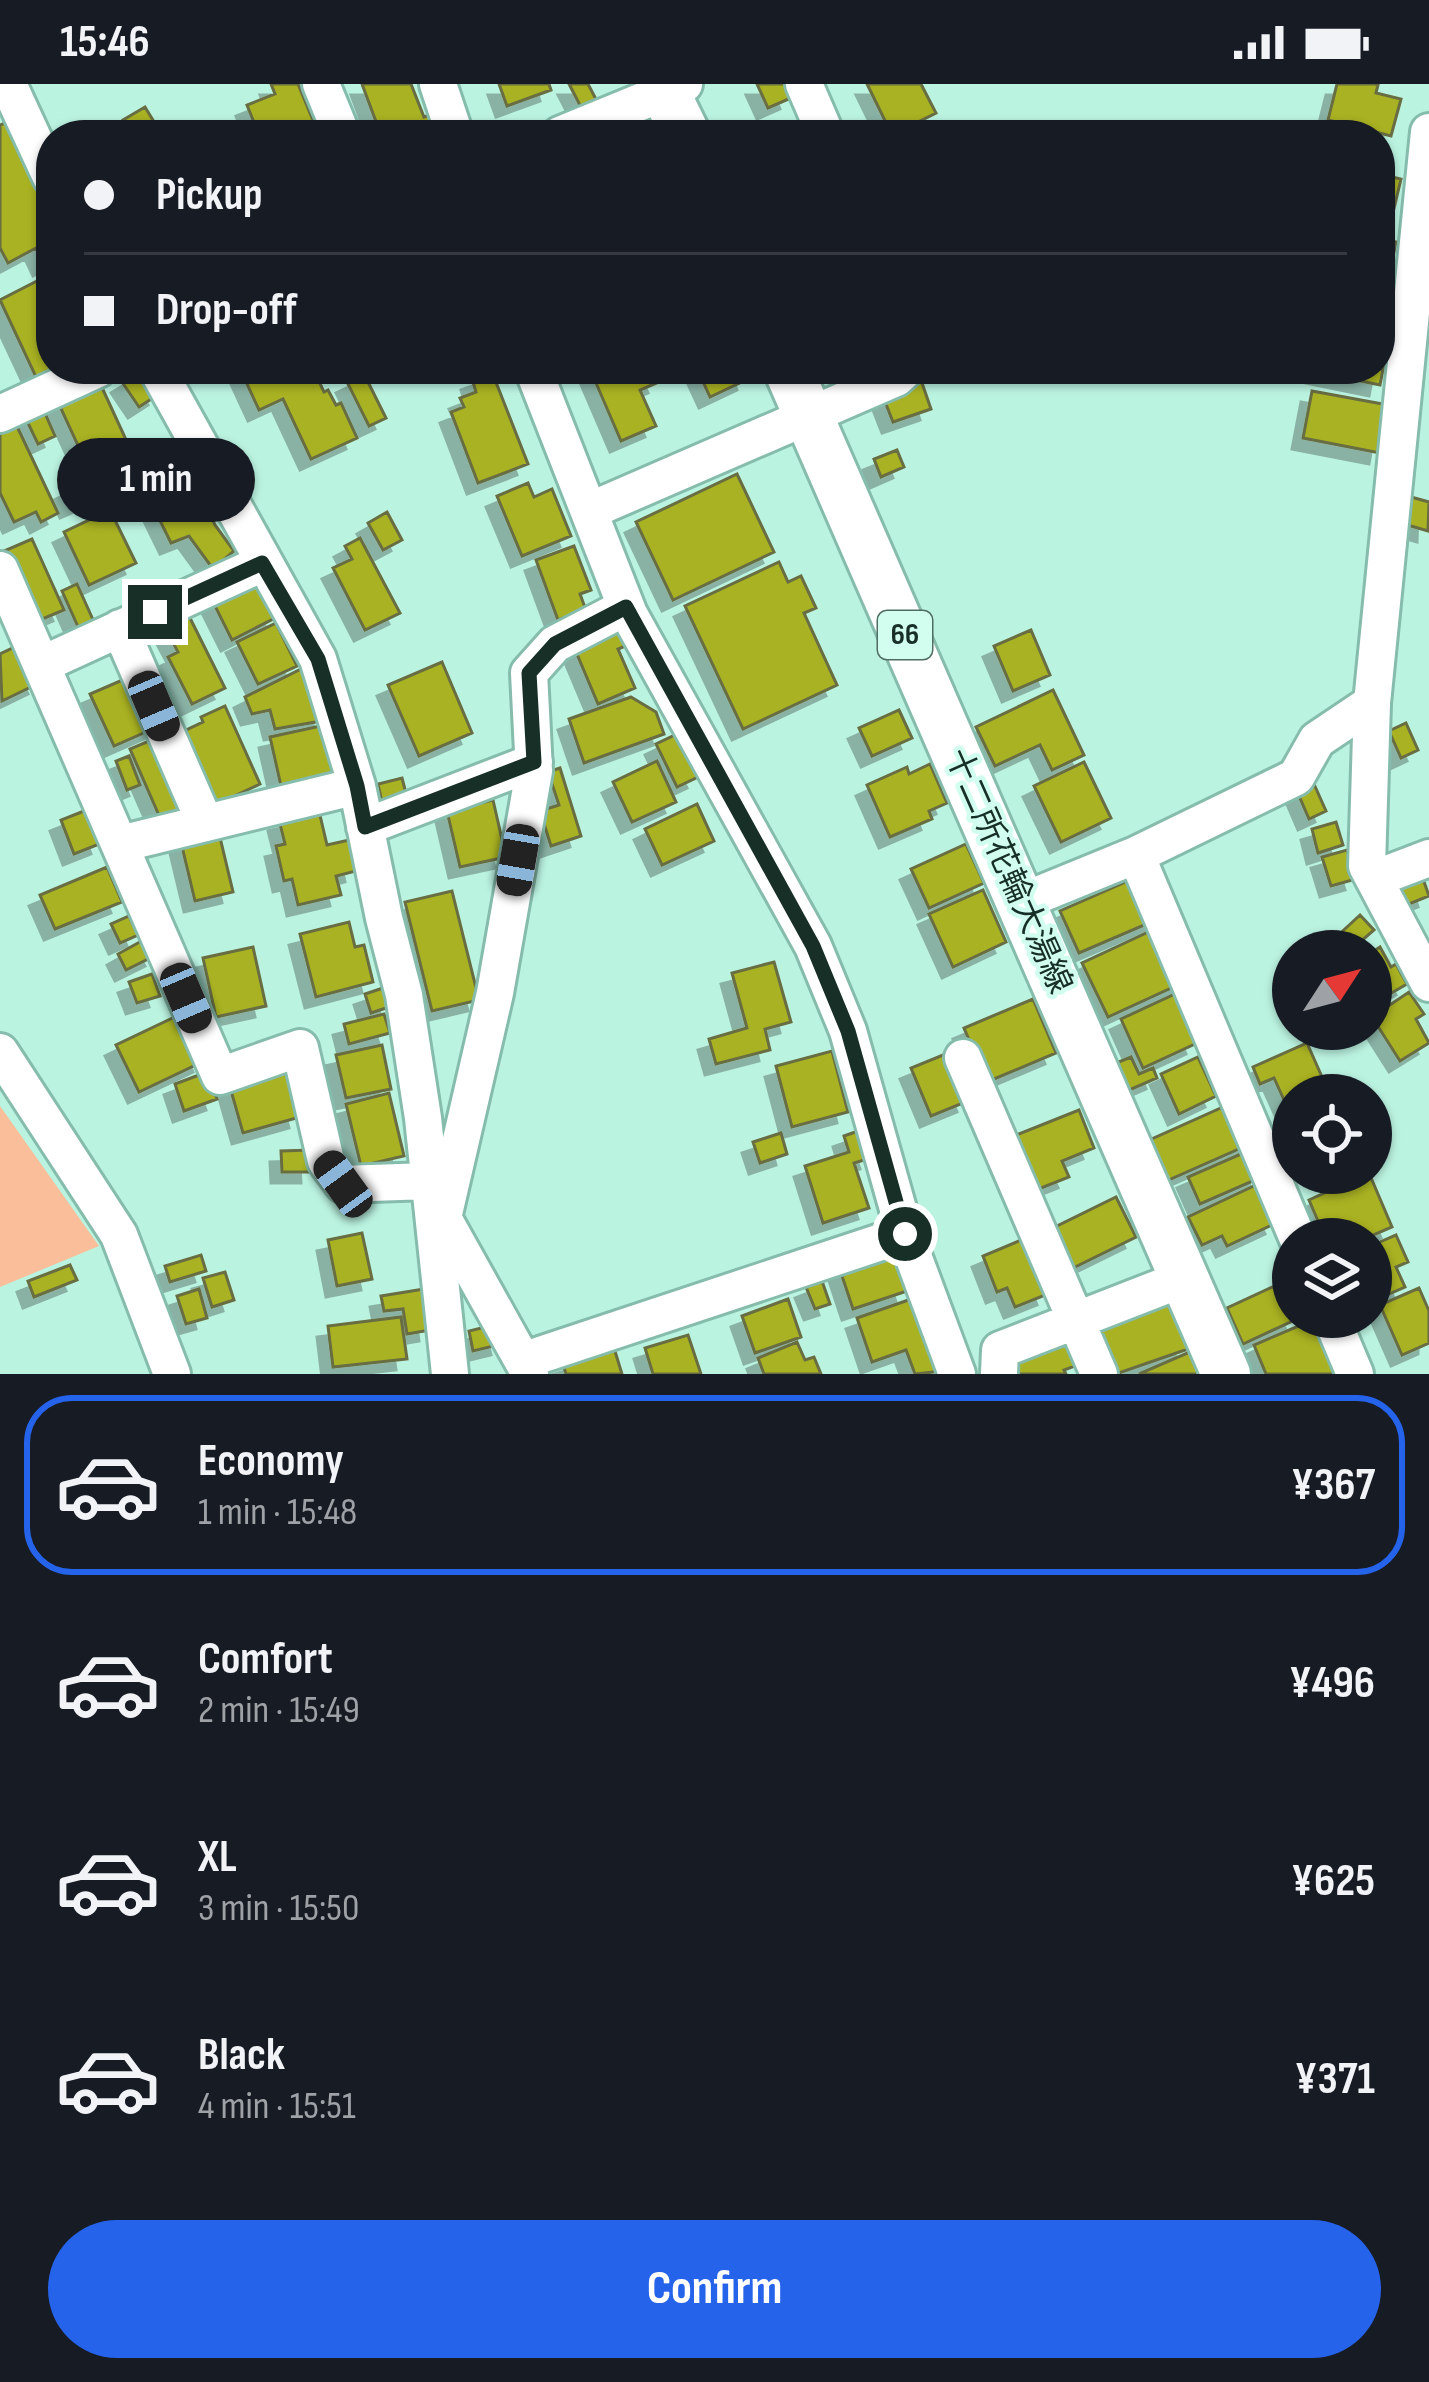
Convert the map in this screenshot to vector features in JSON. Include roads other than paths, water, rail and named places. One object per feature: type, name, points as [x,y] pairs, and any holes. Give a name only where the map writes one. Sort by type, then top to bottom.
[{"type":"main road","points":[[670,85],[681,120]]},
{"type":"main road","name":"十二所花輪大湯線","points":[[795,384],[1226,1374]]},
{"type":"street","points":[[8,84],[36,145]]},
{"type":"street","points":[[320,84],[336,120]]},
{"type":"street","points":[[438,84],[450,120]]},
{"type":"street","points":[[804,84],[820,120]]},
{"type":"street","points":[[593,120],[670,85]]},
{"type":"street","points":[[1429,132],[1372,704],[1367,866],[1429,983]]},
{"type":"street","points":[[0,414],[65,384]]},
{"type":"street","points":[[165,384],[318,659],[357,786],[404,995],[423,1118],[450,1374]]},
{"type":"street","points":[[539,384],[626,607],[813,946],[848,1031],[905,1234],[957,1374]]},
{"type":"street","points":[[589,511],[881,384]]},
{"type":"street","points":[[43,664],[262,563]]},
{"type":"street","points":[[0,570],[220,1076],[300,1048],[326,1161],[343,1184],[428,1180]]},
{"type":"street","points":[[443,1218],[495,994],[534,762],[529,673],[555,644],[626,607]]},
{"type":"street","points":[[120,628],[205,823]]},
{"type":"street","points":[[1021,902],[1136,855],[1296,777],[1316,740],[1372,704]]},
{"type":"street","points":[[365,827],[534,762]]},
{"type":"street","points":[[120,844],[357,786]]},
{"type":"street","points":[[1136,855],[1289,1218]]},
{"type":"street","points":[[1374,879],[1429,858]]},
{"type":"street","points":[[0,1052],[119,1235],[172,1374]]},
{"type":"street","points":[[964,1058],[1099,1374]]},
{"type":"street","points":[[428,1180],[443,1218],[528,1367],[905,1234]]},
{"type":"street","points":[[999,1374],[1000,1350],[1185,1278]]},
{"type":"street","points":[[1340,1338],[1355,1374]]}]
